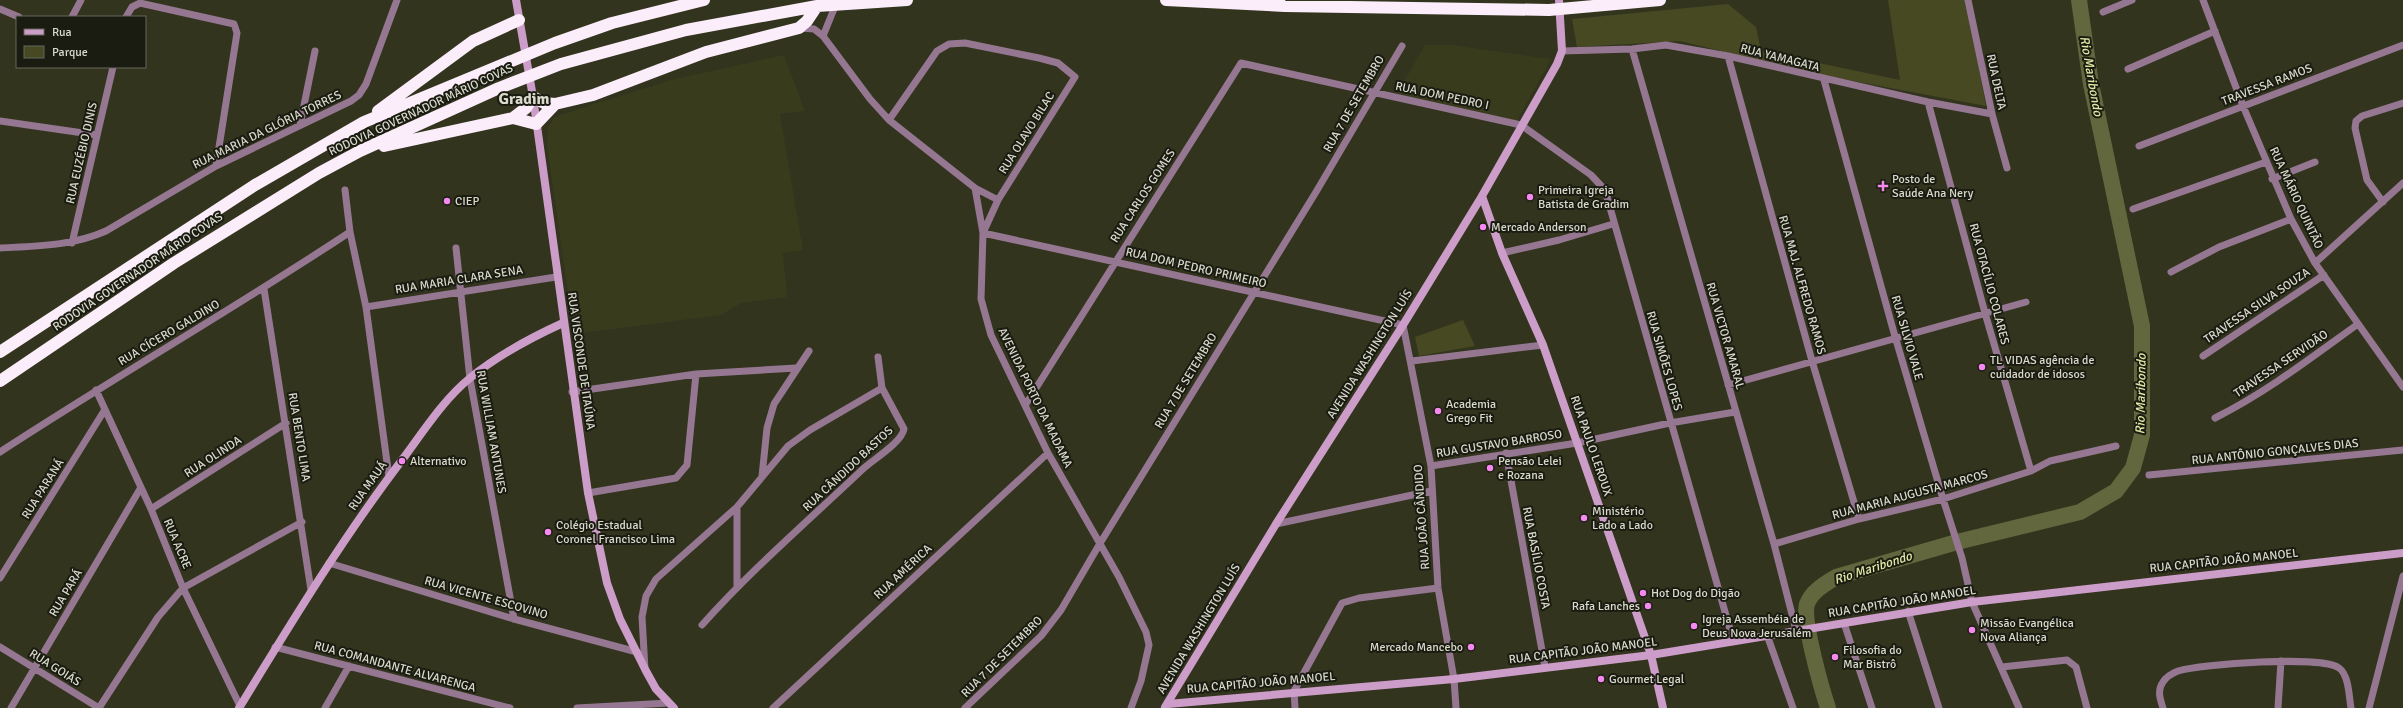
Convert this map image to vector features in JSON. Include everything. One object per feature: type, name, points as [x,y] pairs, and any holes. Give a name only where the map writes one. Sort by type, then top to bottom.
[{"type":"highway","name":"RODOVIA GOVERNADOR MÁRIO COVAS","points":[[0,352],[255,185],[364,122],[555,43],[612,23],[704,0]]},
{"type":"highway","name":"RODOVIA GOVERNADOR MÁRIO COVAS","points":[[0,381],[181,259],[277,198],[360,151],[499,88],[561,64],[686,30],[817,6],[907,0]]},
{"type":"highway","points":[[1166,0],[1285,6],[1549,10],[1660,0]]},
{"type":"highway","points":[[360,151],[513,118],[526,108],[533,97],[544,103],[554,104],[593,95],[706,52],[799,28],[807,21],[817,6]]},
{"type":"highway","points":[[364,122],[473,41],[519,20]]},
{"type":"highway","points":[[513,118],[536,124],[554,104]]},
{"type":"main road","name":"RUA VISCONDE DE ITAÚNA","points":[[516,0],[533,97],[572,392],[588,493],[607,583],[620,619],[646,671],[656,689],[672,705]]},
{"type":"main road","name":"AVENIDA WASHINGTON LUÍS","points":[[1166,706],[1276,524],[1403,325],[1482,196],[1557,64],[1562,51],[1559,0]]},
{"type":"main road","name":"RUA PAULO LEROUX","points":[[1482,196],[1502,252],[1543,345],[1651,655],[1663,708]]},
{"type":"main road","name":"RUA MAUÁ","points":[[240,707],[275,647],[329,563],[389,477],[452,395],[470,379],[506,352],[563,323]]},
{"type":"main road","name":"RUA CAPITÃO JOÃO MANOEL","points":[[1166,706],[1294,691],[1454,679],[1651,655],[1733,640],[1816,628],[1908,611],[1972,602],[2403,553]]},
{"type":"street","points":[[73,16],[81,0]]},
{"type":"street","name":"RUA MARIA DA GLÓRIA TORRES","points":[[0,248],[72,243],[106,232],[216,166],[359,95],[366,84],[397,0]]},
{"type":"street","name":"RUA DELTA","points":[[1968,0],[1992,114],[2007,168]]},
{"type":"street","points":[[2104,12],[2132,0]]},
{"type":"street","name":"RUA MÁRIO QUINTÃO","points":[[2206,1],[2215,31],[2243,106],[2272,179],[2291,219],[2315,263],[2403,387]]},
{"type":"street","points":[[127,16],[132,7],[140,3],[232,23],[236,28],[237,33],[216,166]]},
{"type":"street","points":[[823,36],[836,4]]},
{"type":"street","points":[[0,9],[17,16]]},
{"type":"street","points":[[799,28],[814,30],[823,36],[870,99],[888,120],[975,188],[998,200]]},
{"type":"street","points":[[2128,69],[2215,31]]},
{"type":"street","name":"RUA OLAVO BILAC","points":[[888,120],[937,51],[949,44],[965,43],[1058,63],[1075,77],[998,200]]},
{"type":"street","name":"RUA YAMAGATA","points":[[1562,51],[1632,49],[1666,45],[1728,56],[1824,80],[1992,114]]},
{"type":"street","name":"TRAVESSA RAMOS","points":[[2139,146],[2403,45]]},
{"type":"street","name":"RUA 7 DE SETEMBRO","points":[[965,708],[1041,636],[1061,610],[1099,545],[1316,192],[1373,92],[1402,46]]},
{"type":"street","name":"RUA VICTOR AMARAL","points":[[1632,49],[1774,544],[1796,630]]},
{"type":"street","points":[[300,125],[315,51]]},
{"type":"street","name":"RUA MAJ. ALFREDO RAMOS","points":[[1728,56],[1812,362],[1859,519]]},
{"type":"street","name":"RUA DOM PEDRO I","points":[[1241,62],[1522,125]]},
{"type":"street","name":"RUA CARLOS GOMES","points":[[1026,404],[1114,261],[1241,62]]},
{"type":"street","name":"RUA EUZÉBIO DINIS","points":[[72,243],[96,134],[113,68]]},
{"type":"street","name":"RUA SILVIO VALE","points":[[1824,80],[1896,337],[1943,499],[1962,558],[1972,602],[2020,708]]},
{"type":"street","name":"RUA OTACÍLIO COLARES","points":[[1928,102],[1985,313],[2031,471]]},
{"type":"street","points":[[2383,202],[2367,180],[2355,128],[2356,121],[2362,116],[2403,103]]},
{"type":"street","points":[[0,121],[96,134]]},
{"type":"street","name":"RUA SIMÕES LOPES","points":[[1522,125],[1600,183],[1609,199],[1613,224],[1733,640]]},
{"type":"street","points":[[2133,209],[2266,162]]},
{"type":"street","points":[[2272,179],[2315,162]]},
{"type":"street","points":[[2315,263],[2403,183]]},
{"type":"street","points":[[975,188],[983,232]]},
{"type":"street","points":[[345,190],[350,232],[366,307],[389,477]]},
{"type":"street","name":"AVENIDA PORTO DA MADAMA","points":[[998,200],[983,232],[981,299],[991,335],[1026,404],[1048,453],[1099,545],[1119,577],[1146,632],[1149,645],[1140,681],[1131,708]]},
{"type":"street","points":[[2171,272],[2219,248],[2291,219]]},
{"type":"street","points":[[1502,252],[1559,240],[1613,224]]},
{"type":"street","name":"RUA CÍCERO GALDINO","points":[[0,452],[96,390],[264,289],[350,232]]},
{"type":"street","name":"RUA DOM PEDRO PRIMEIRO","points":[[983,232],[1403,325]]},
{"type":"street","name":"RUA WILLIAM ANTUNES","points":[[456,248],[470,379],[514,619]]},
{"type":"street","name":"TRAVESSA SILVA SOUZA","points":[[2203,356],[2324,275]]},
{"type":"street","name":"RUA MARIA CLARA SENA","points":[[366,307],[556,277]]},
{"type":"street","name":"RUA BENTO LIMA","points":[[264,289],[302,522],[311,590]]},
{"type":"street","points":[[1728,385],[2026,302]]},
{"type":"street","name":"TRAVESSA SERVIDÃO","points":[[2215,418],[2256,397],[2358,324]]},
{"type":"street","name":"RUA JOÃO CÂNDIDO","points":[[1403,325],[1412,362],[1431,466],[1431,490],[1438,588],[1454,679],[1456,708]]},
{"type":"street","points":[[1412,362],[1543,345]]},
{"type":"street","points":[[762,476],[767,428],[774,404],[796,368],[809,351]]},
{"type":"street","points":[[646,671],[642,617],[646,596],[656,579],[737,507],[788,446],[810,430],[882,388],[878,357]]},
{"type":"street","points":[[572,392],[696,374],[796,368]]},
{"type":"street","points":[[588,493],[676,478],[684,472],[687,466],[696,374]]},
{"type":"street","name":"RUA CÂNDIDO BASTOS","points":[[702,625],[737,586],[904,434],[904,429],[882,388]]},
{"type":"street","name":"RUA ACRE","points":[[96,390],[140,490],[151,509],[184,588],[240,707]]},
{"type":"street","name":"RUA PARANÁ","points":[[0,578],[104,410]]},
{"type":"street","name":"RUA GUSTAVO BARROSO","points":[[1431,466],[1577,443],[1670,423],[1735,412]]},
{"type":"street","name":"RUA OLINDA","points":[[151,509],[286,423]]},
{"type":"street","name":"RUA MARIA AUGUSTA MARCOS","points":[[1774,544],[1859,519],[1943,499],[2031,471],[2050,461],[2116,446]]},
{"type":"street","name":"RUA ANTÔNIO GONÇALVES DIAS","points":[[2149,475],[2403,450]]},
{"type":"street","name":"RUA AMÉRICA","points":[[773,708],[1048,453]]},
{"type":"street","name":"RUA BASÍLIO COSTA","points":[[1506,453],[1545,667]]},
{"type":"street","name":"RUA PARÁ","points":[[11,708],[140,490]]},
{"type":"street","points":[[1276,524],[1431,490]]},
{"type":"street","points":[[737,507],[737,586]]},
{"type":"street","points":[[99,708],[154,622],[184,588],[302,522]]},
{"type":"street","name":"RUA VICENTE ESCOVINO","points":[[329,563],[514,619],[637,652]]},
{"type":"street","points":[[2369,708],[2403,576]]},
{"type":"street","points":[[1295,708],[1294,691],[1335,612],[1342,603],[1359,598],[1438,588]]},
{"type":"street","points":[[1908,611],[1939,708]]},
{"type":"street","points":[[1844,623],[1872,708]]},
{"type":"street","points":[[1767,635],[1793,708]]},
{"type":"street","name":"RUA GOIÁS","points":[[0,647],[99,708]]},
{"type":"street","name":"RUA COMANDANTE ALVARENGA","points":[[275,647],[510,708]]},
{"type":"street","points":[[2002,667],[2067,660],[2072,662],[2076,667],[2087,708]]},
{"type":"street","points":[[2278,708],[2281,661]]},
{"type":"street","points":[[2162,708],[2159,694],[2162,682],[2178,671],[2281,661],[2330,663],[2340,668],[2345,676],[2351,708]]},
{"type":"street","points":[[325,708],[349,666]]},
{"type":"street","points":[[577,708],[672,705]]},
{"type":"shaded area","points":[[1425,45],[1452,45],[1551,59],[1517,121],[1396,95]]},
{"type":"shaded area","points":[[784,55],[805,111],[780,114],[803,250],[783,253],[787,297],[741,303],[721,315],[574,334],[547,146],[548,128],[554,117],[671,80]]},
{"type":"green space","points":[[1888,0],[1966,0],[1986,106],[1811,73],[1680,41],[1577,47],[1572,19],[1728,4],[1756,27],[1761,51],[1900,80]]},
{"type":"green space","points":[[1463,320],[1475,346],[1419,356],[1415,337]]},
{"type":"waterway","name":"Rio Maribondo","points":[[1828,708],[1813,655],[1806,612],[1809,599],[1819,588],[1836,577],[1957,542],[2080,512],[2116,491],[2133,468],[2142,435],[2142,326],[2091,84],[2079,0]]},
{"type":"place","name":"Posto de Saúde Ana Nery","points":[[1883,186]]},
{"type":"place","name":"Primeira Igreja Batista de Gradim","points":[[1530,197]]},
{"type":"place","name":"CIEP","points":[[447,201]]},
{"type":"place","name":"Mercado Anderson","points":[[1483,227]]},
{"type":"place","name":"TL VIDAS agência de cuidador de idosos","points":[[1982,367]]},
{"type":"place","name":"Academia Grego Fit","points":[[1438,411]]},
{"type":"place","name":"Alternativo","points":[[402,461]]},
{"type":"place","name":"Pensão Lelei e Rozana","points":[[1490,468]]},
{"type":"place","name":"Ministério Lado a Lado","points":[[1584,518]]},
{"type":"place","name":"Colégio Estadual Coronel Francisco Lima","points":[[548,532]]},
{"type":"place","name":"Hot Dog do Digão","points":[[1643,593]]},
{"type":"place","name":"Rafa Lanches","points":[[1648,606]]},
{"type":"place","name":"Igreja Assembéia de Deus Nova Jerusalém","points":[[1694,626]]},
{"type":"place","name":"Missão Evangélica Nova Aliança","points":[[1972,630]]},
{"type":"place","name":"Mercado Mancebo","points":[[1471,647]]},
{"type":"place","name":"Filosofia do Mar Bistrô","points":[[1835,657]]},
{"type":"place","name":"Gourmet Legal","points":[[1601,679]]},
{"type":"district","name":"Gradim","points":[[524,99]]}]
